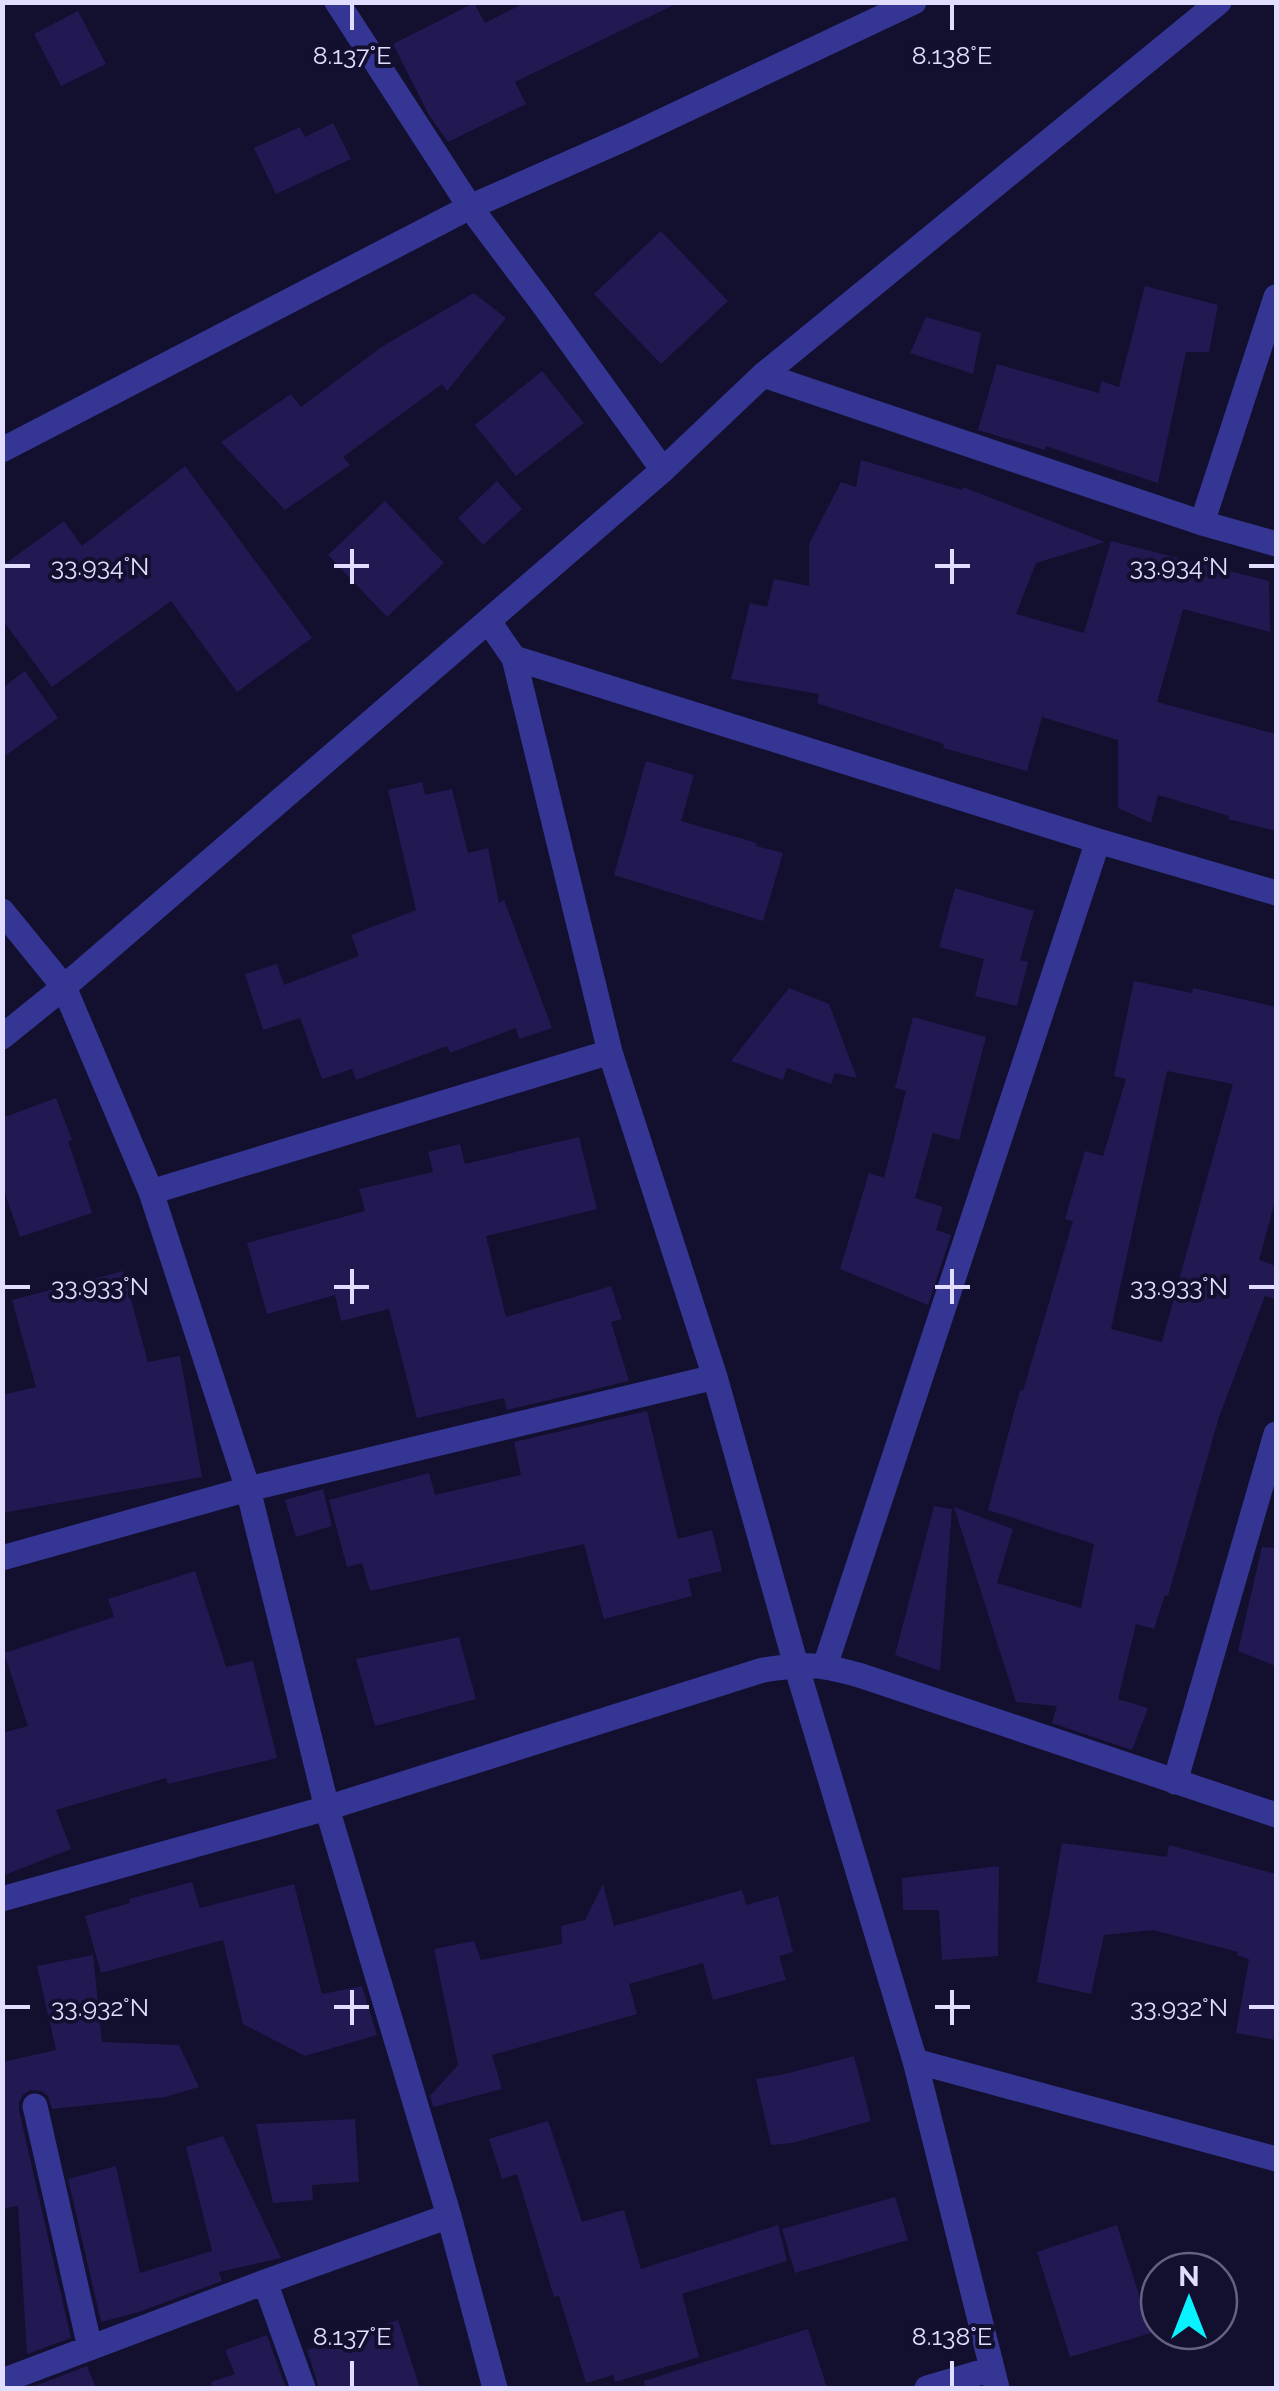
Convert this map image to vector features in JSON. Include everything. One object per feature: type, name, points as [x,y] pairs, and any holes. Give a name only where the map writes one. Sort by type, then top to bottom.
[{"type":"street","points":[[337,2],[470,208],[663,470]]},
{"type":"street","points":[[2,450],[470,208],[914,2]]},
{"type":"street","points":[[2,1037],[489,622],[663,470],[763,374],[1220,2]]},
{"type":"street","points":[[1202,523],[1276,297]]},
{"type":"street","points":[[763,374],[1202,523],[1276,544]]},
{"type":"street","points":[[489,622],[514,658],[610,1052],[715,1378],[915,2061],[994,2379],[928,2388]]},
{"type":"street","points":[[514,658],[1276,893]]},
{"type":"street","points":[[825,1666],[1098,841]]},
{"type":"street","points":[[2,911],[64,987],[152,1192],[248,1489],[327,1808],[449,2216],[495,2388]]},
{"type":"street","points":[[152,1192],[610,1052]]},
{"type":"street","points":[[2,1558],[248,1489],[715,1378]]},
{"type":"street","points":[[1175,1782],[1276,1434]]},
{"type":"street","points":[[2,1899],[327,1808],[763,1670],[796,1665],[825,1666],[1276,1815]]},
{"type":"street","points":[[915,2061],[1276,2159]]},
{"type":"street","points":[[36,2106],[90,2348]]},
{"type":"street","points":[[2,2381],[449,2216]]},
{"type":"street","points":[[266,2282],[302,2388]]},
{"type":"building","points":[[526,2],[680,2],[515,82],[526,104],[448,142],[429,115],[393,44],[474,3],[485,23]]},
{"type":"building","points":[[78,11],[106,64],[61,86],[34,34]]},
{"type":"building","points":[[333,123],[351,159],[276,194],[254,148],[300,127],[305,137]]},
{"type":"building","points":[[661,231],[728,301],[661,364],[594,294]]},
{"type":"building","points":[[1145,286],[1218,305],[1209,352],[1186,352],[1158,483],[1046,446],[1045,450],[978,430],[997,364],[1099,393],[1101,381],[1119,387]]},
{"type":"building","points":[[474,293],[506,318],[447,391],[442,384],[343,457],[350,465],[285,510],[221,442],[291,394],[301,407],[383,346]]},
{"type":"building","points":[[926,317],[981,333],[973,374],[910,353]]},
{"type":"building","points":[[542,371],[584,423],[516,476],[475,425]]},
{"type":"building","points":[[861,460],[962,490],[963,487],[1105,542],[1036,563],[1016,614],[1084,633],[1111,541],[1269,581],[1270,632],[1183,609],[1157,702],[1276,734],[1276,831],[1158,795],[1151,823],[1118,808],[1118,740],[1042,717],[1027,771],[943,748],[944,744],[817,703],[819,694],[731,679],[750,603],[767,607],[774,579],[809,586],[809,544],[841,482],[856,487]]},
{"type":"building","points":[[185,466],[312,638],[237,692],[171,601],[52,687],[2,619],[2,566],[64,521],[82,546]]},
{"type":"building","points":[[497,481],[522,509],[483,545],[458,518]]},
{"type":"building","points":[[385,501],[444,563],[387,617],[328,555]]},
{"type":"building","points":[[25,671],[58,718],[2,758],[2,688]]},
{"type":"building","points":[[646,761],[694,775],[681,821],[783,853],[763,921],[614,875]]},
{"type":"building","points":[[422,782],[425,795],[452,789],[468,853],[488,848],[499,903],[504,900],[552,1028],[519,1039],[516,1028],[450,1053],[447,1046],[356,1080],[352,1069],[322,1079],[300,1018],[263,1030],[245,974],[277,964],[284,985],[359,956],[351,935],[416,910],[388,790]]},
{"type":"building","points":[[955,888],[1034,911],[1020,960],[1028,962],[1017,1006],[975,996],[984,959],[939,947]]},
{"type":"building","points":[[1134,981],[1192,993],[1193,988],[1276,1007],[1276,1197],[1259,1260],[1276,1266],[1276,1299],[1265,1296],[1219,1417],[1168,1596],[1165,1595],[1154,1629],[1136,1624],[1118,1699],[1148,1708],[1132,1750],[1052,1723],[1057,1706],[1016,1702],[954,1507],[1013,1529],[997,1583],[1081,1608],[1094,1544],[988,1510],[1020,1390],[1023,1391],[1073,1221],[1065,1219],[1085,1151],[1103,1156],[1126,1079],[1114,1076]],"holes":[[[1167,1071],[1233,1084],[1162,1342],[1111,1329]]]},
{"type":"building","points":[[789,988],[829,1004],[857,1078],[835,1073],[831,1084],[787,1068],[783,1080],[731,1061]]},
{"type":"building","points":[[913,1017],[986,1037],[959,1140],[933,1133],[915,1198],[943,1207],[936,1230],[951,1235],[928,1305],[840,1269],[869,1173],[884,1178],[906,1091],[895,1088]]},
{"type":"building","points":[[56,1098],[92,1213],[20,1237],[2,1185],[2,1118]]},
{"type":"building","points":[[579,1137],[597,1209],[486,1236],[506,1317],[611,1286],[622,1319],[611,1322],[629,1381],[507,1410],[504,1398],[417,1418],[389,1309],[341,1321],[335,1295],[267,1314],[247,1243],[365,1211],[359,1189],[433,1172],[428,1152],[460,1144],[465,1164]]},
{"type":"building","points":[[123,1271],[148,1362],[180,1356],[202,1477],[2,1513],[2,1395],[36,1387],[12,1300]]},
{"type":"building","points":[[647,1411],[678,1539],[712,1530],[722,1571],[688,1579],[692,1596],[604,1619],[584,1544],[370,1591],[362,1563],[347,1567],[329,1500],[429,1473],[435,1495],[521,1475],[514,1442]]},
{"type":"building","points":[[323,1489],[332,1526],[296,1537],[285,1500]]},
{"type":"building","points":[[934,1506],[952,1509],[940,1671],[895,1655]]},
{"type":"building","points":[[1262,1547],[1276,1548],[1276,1666],[1238,1651]]},
{"type":"building","points":[[195,1571],[226,1667],[253,1661],[277,1758],[168,1784],[166,1778],[56,1810],[71,1849],[2,1876],[2,1733],[28,1726],[4,1653],[114,1617],[108,1599]]},
{"type":"building","points":[[459,1637],[476,1699],[375,1726],[356,1659]]},
{"type":"building","points":[[1062,1843],[1167,1857],[1169,1845],[1276,1874],[1276,2040],[1236,2033],[1249,1959],[1237,1955],[1238,1952],[1153,1930],[1104,1935],[1091,1994],[1037,1982]]},
{"type":"building","points":[[999,1866],[998,1956],[942,1960],[939,1910],[903,1910],[902,1878]]},
{"type":"building","points":[[192,1882],[200,1908],[294,1884],[322,1994],[362,1986],[377,2035],[305,2056],[243,2024],[223,1940],[101,1973],[85,1916]]},
{"type":"building","points":[[603,1884],[614,1926],[742,1890],[746,1905],[778,1896],[793,1952],[779,1956],[786,1980],[713,2000],[703,1963],[629,1984],[637,2014],[492,2055],[502,2089],[433,2107],[430,2096],[458,2065],[434,1949],[474,1941],[481,1960],[562,1944],[561,1926],[585,1920]]},
{"type":"building","points":[[93,1955],[102,2042],[179,2045],[199,2087],[165,2097],[52,2109],[48,2096],[41,2091],[30,2090],[23,2095],[19,2110],[71,2338],[27,2354],[18,2206],[2,2209],[2,2062],[56,2050],[37,1966]]},
{"type":"building","points":[[854,2056],[871,2121],[771,2145],[756,2079]]},
{"type":"building","points":[[355,2119],[359,2182],[312,2185],[313,2200],[273,2203],[256,2124]]},
{"type":"building","points":[[548,2121],[582,2222],[624,2210],[641,2269],[778,2225],[787,2261],[682,2294],[699,2357],[615,2382],[613,2375],[586,2383],[559,2296],[554,2297],[517,2174],[502,2179],[489,2139]]},
{"type":"building","points":[[223,2136],[281,2258],[219,2272],[222,2281],[101,2322],[68,2179],[116,2166],[140,2273],[212,2251],[186,2147]]},
{"type":"building","points":[[895,2197],[908,2240],[795,2273],[782,2229]]},
{"type":"building","points":[[1117,2225],[1139,2295],[1139,2337],[1070,2357],[1037,2252]]},
{"type":"building","points":[[398,2320],[420,2388],[319,2388],[307,2350]]},
{"type":"building","points":[[808,2329],[827,2388],[645,2388],[644,2381]]},
{"type":"building","points":[[267,2335],[286,2388],[212,2388],[211,2382],[235,2374],[225,2350]]},
{"type":"building","points":[[87,2366],[96,2388],[30,2388]]}]
